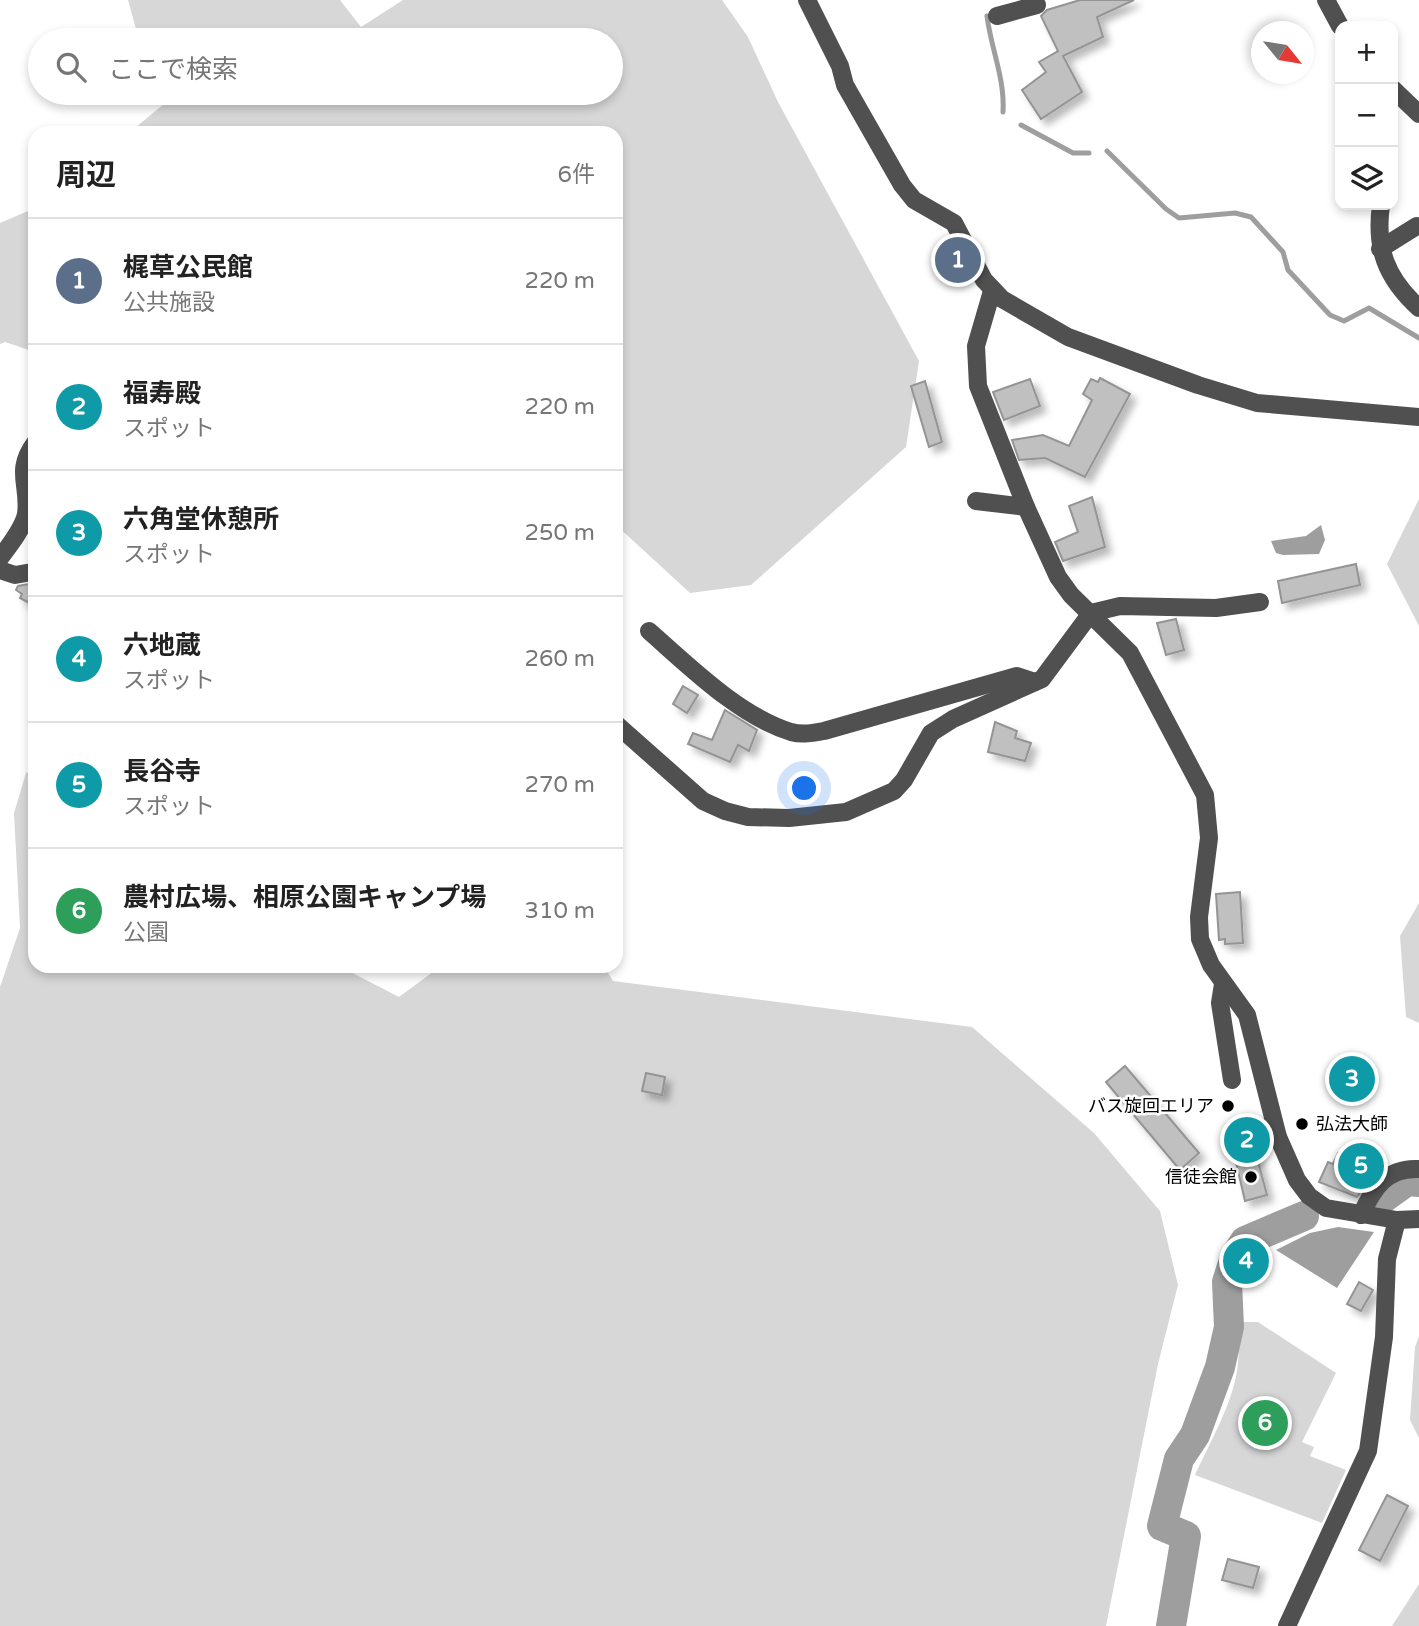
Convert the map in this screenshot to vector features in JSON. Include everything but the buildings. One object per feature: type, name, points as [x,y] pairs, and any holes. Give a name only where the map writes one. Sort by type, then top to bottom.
[{"type":"street","points":[[807,0],[845,85],[890,166],[914,200],[954,223],[971,259],[992,291],[1068,337],[1198,385],[1257,403],[1419,417]]},
{"type":"street","points":[[1326,0],[1337,21]]},
{"type":"street","points":[[997,16],[1037,5]]},
{"type":"street","points":[[1398,94],[1419,114]]},
{"type":"street","points":[[1381,210],[1381,256],[1405,295],[1419,308]]},
{"type":"street","points":[[1380,249],[1418,226]]},
{"type":"street","points":[[992,291],[976,346],[975,372],[982,399],[1058,577],[1070,595],[1130,653],[1205,795],[1209,838],[1199,917],[1200,939],[1211,965],[1223,984],[1241,1003],[1251,1025],[1278,1137],[1297,1180],[1309,1196],[1326,1208],[1396,1220],[1419,1219]]},
{"type":"street","points":[[964,331],[976,346]]},
{"type":"street","points":[[28,461],[22,476],[28,505]]},
{"type":"street","points":[[976,501],[1026,507]]},
{"type":"street","points":[[0,558],[28,518]]},
{"type":"street","points":[[0,570],[15,575],[28,573]]},
{"type":"street","points":[[623,730],[703,801],[725,811],[761,817],[846,812],[894,791],[904,780],[931,733],[953,719],[1035,682],[1050,672],[1081,623],[1091,613],[1120,606],[1216,608],[1260,601]]},
{"type":"street","points":[[649,631],[724,694],[798,733],[824,731],[1017,676],[1035,682]]},
{"type":"street","points":[[1223,984],[1220,1003],[1232,1080]]},
{"type":"street","points":[[1256,1125],[1278,1137]]},
{"type":"street","points":[[1361,1215],[1379,1182],[1392,1173],[1419,1169]]},
{"type":"street","points":[[1287,1626],[1368,1451],[1384,1337],[1388,1259],[1396,1220]]},
{"type":"shaded area","points":[[128,0],[340,0],[361,27],[403,0],[722,0],[748,37],[778,102],[919,361],[906,447],[751,585],[690,593],[623,531],[623,126],[137,126],[163,105],[623,105],[623,28],[136,28]]},
{"type":"shaded area","points":[[28,211],[28,350],[5,342],[0,344],[0,223]]},
{"type":"shaded area","points":[[1419,499],[1419,626],[1387,564]]},
{"type":"shaded area","points":[[1321,525],[1325,540],[1319,554],[1276,553],[1271,541],[1306,536]]},
{"type":"shaded area","points":[[26,773],[28,973],[353,973],[399,997],[432,973],[608,973],[613,981],[972,1027],[1094,1133],[1160,1211],[1178,1285],[1158,1364],[1106,1626],[0,1626],[0,987],[20,928],[14,813]]},
{"type":"shaded area","points":[[1419,903],[1419,1023],[1406,1017],[1400,936]]},
{"type":"shaded area","points":[[1338,1227],[1374,1232],[1337,1288],[1276,1250],[1310,1233]]},
{"type":"shaded area","points":[[1243,1322],[1258,1322],[1336,1373],[1302,1442],[1314,1447],[1310,1456],[1346,1470],[1322,1523],[1195,1475],[1230,1398],[1237,1371]]},
{"type":"shaded area","points":[[1419,1336],[1419,1438],[1410,1420],[1415,1347]]},
{"type":"shaded area","points":[[1419,1584],[1419,1626],[1392,1626]]},
{"type":"waterway","points":[[987,16],[1000,75],[1003,112]]},
{"type":"waterway","points":[[1021,125],[1073,153],[1089,153]]},
{"type":"waterway","points":[[1107,151],[1166,209],[1179,218],[1235,213],[1251,217],[1283,252],[1288,270],[1330,315],[1344,321],[1369,308],[1419,338]]},
{"type":"waterway","points":[[1375,1204],[1407,1181],[1419,1182]]},
{"type":"waterway","points":[[1171,1626],[1186,1536],[1162,1526],[1179,1459],[1195,1435],[1220,1367],[1229,1327],[1227,1282],[1235,1257],[1245,1241],[1304,1216]]},
{"type":"place","name":"梶草公民館","points":[[958,260]]},
{"type":"place","name":"六角堂休憩所","points":[[1352,1079]]},
{"type":"place","name":"バス旋回エリア","points":[[1228,1106]]},
{"type":"place","name":"弘法大師","points":[[1302,1124]]},
{"type":"place","name":"福寿殿","points":[[1247,1140]]},
{"type":"place","name":"長谷寺","points":[[1361,1166]]},
{"type":"place","name":"信徒会館","points":[[1251,1177]]},
{"type":"place","name":"六地蔵","points":[[1246,1261]]},
{"type":"place","name":"農村広場、相原公園キャンプ場","points":[[1265,1423]]}]
